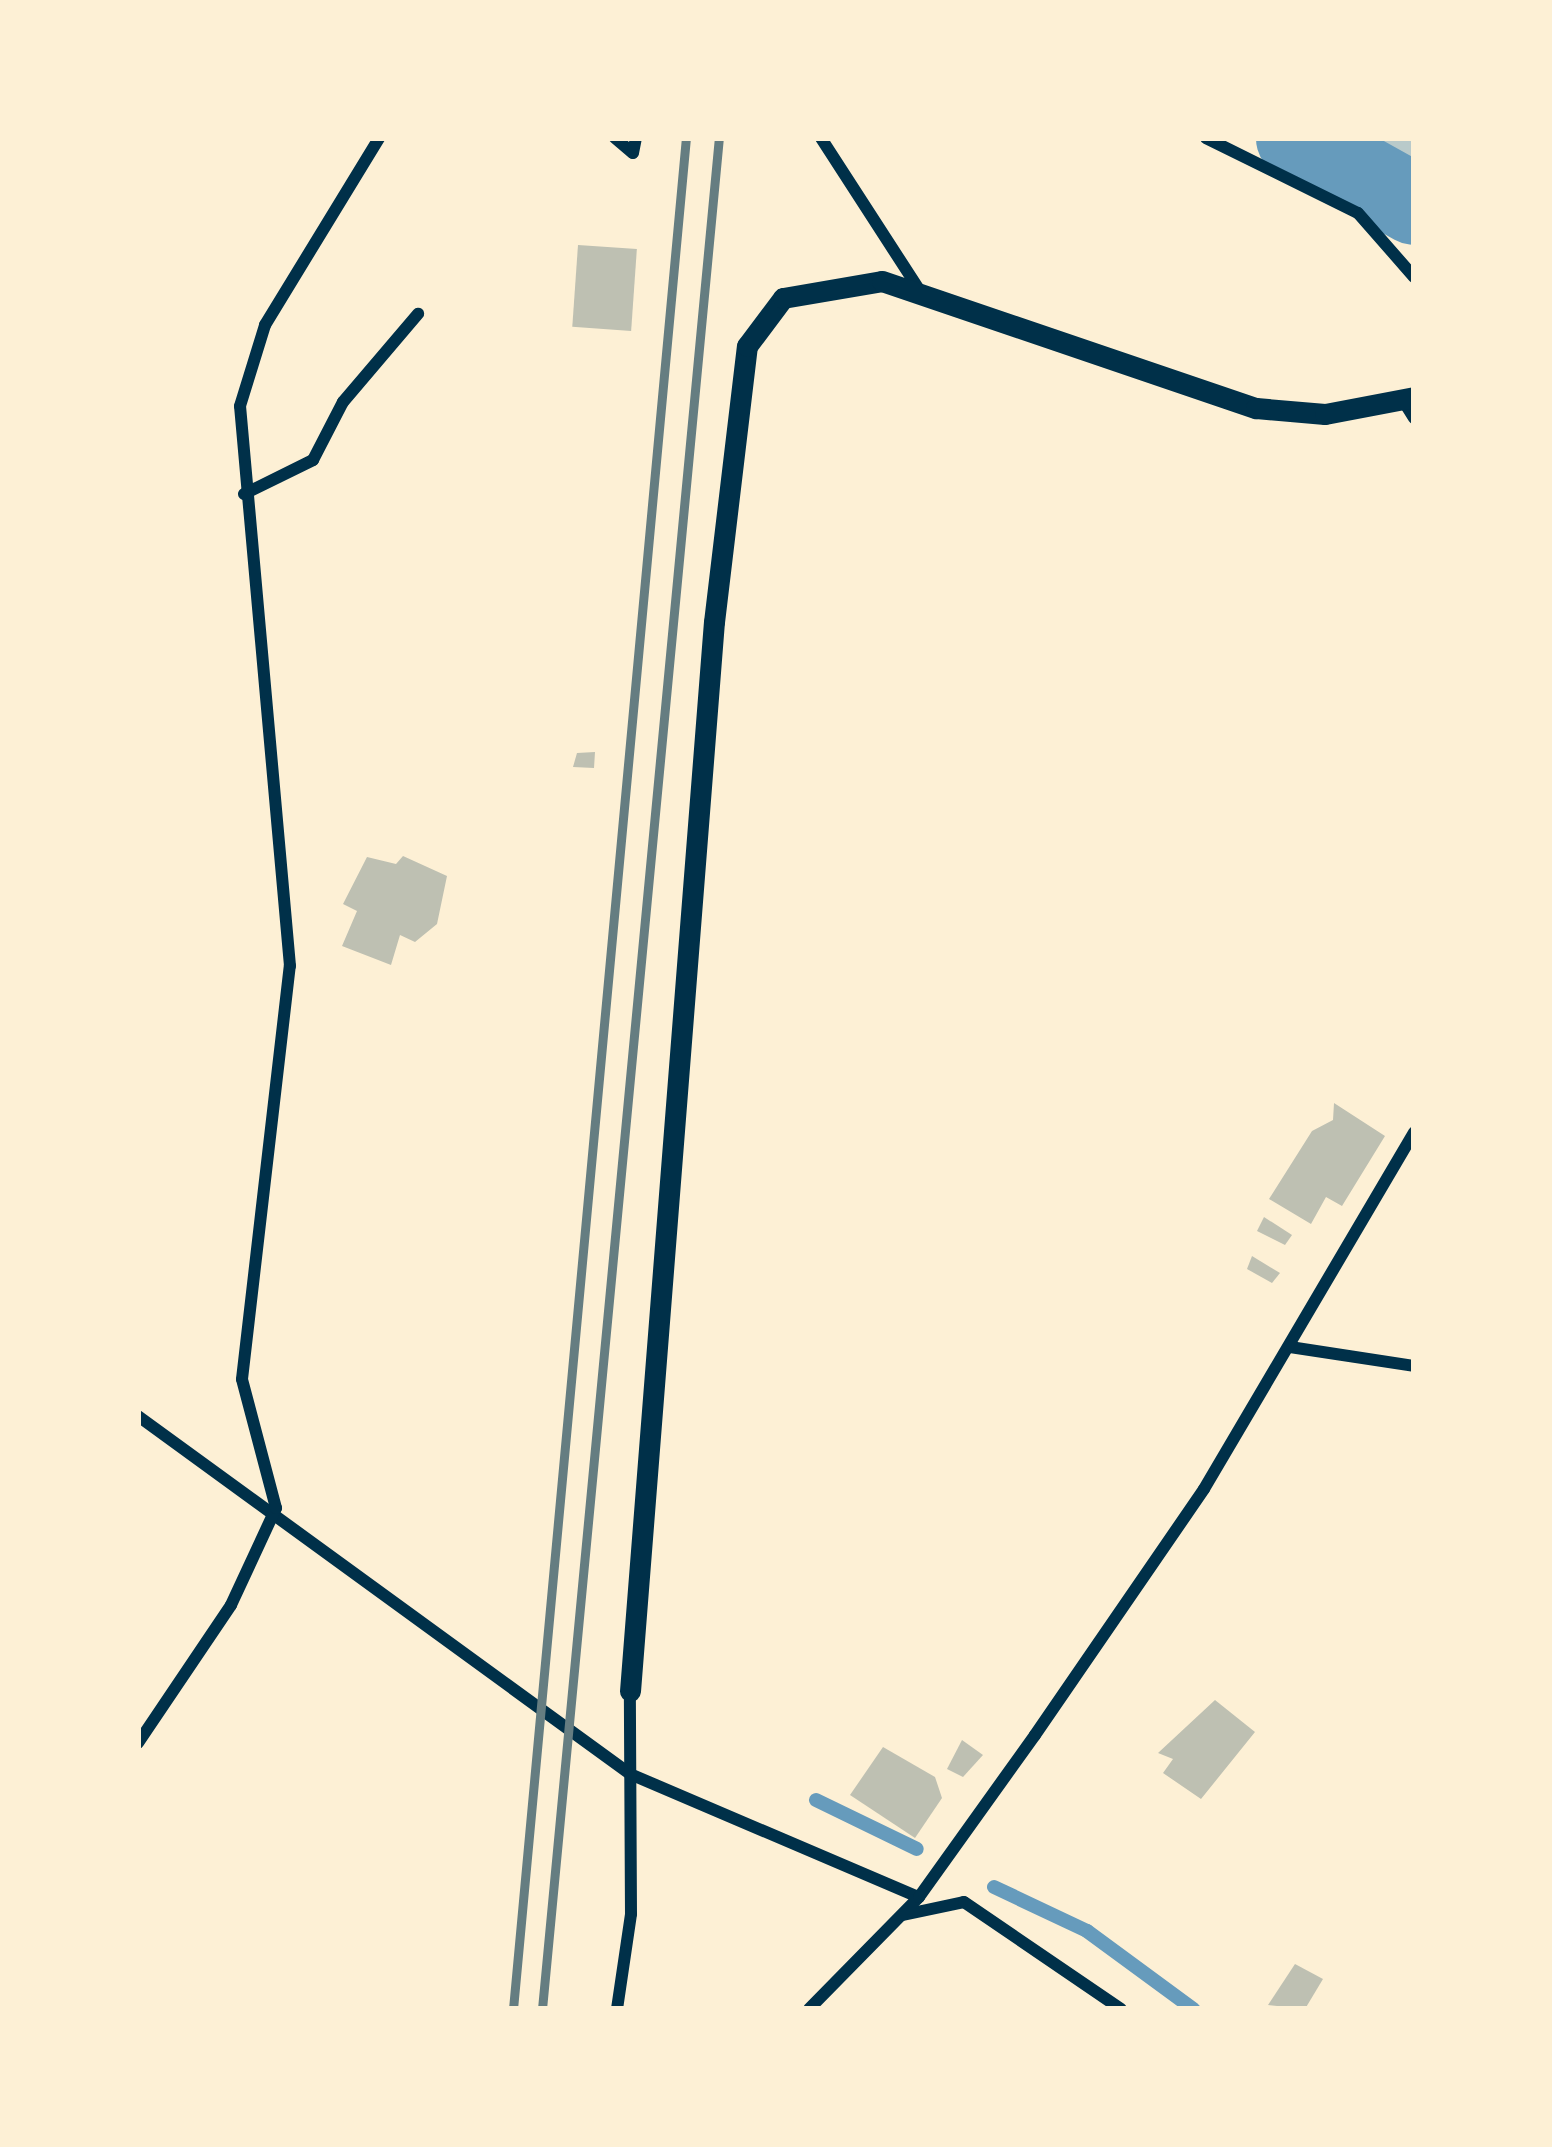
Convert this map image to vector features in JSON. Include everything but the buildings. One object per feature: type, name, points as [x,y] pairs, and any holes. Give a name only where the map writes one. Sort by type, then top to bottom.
[{"type":"street","points":[[138,1743],[232,1605],[276,1508],[242,1379],[290,966],[239,406],[265,325],[379,138]]},
{"type":"street","points":[[615,138],[633,153],[636,138]]},
{"type":"street","points":[[821,138],[920,291]]},
{"type":"street","points":[[1206,138],[1358,214],[1414,277]]},
{"type":"street","points":[[617,2009],[631,1914],[630,1691],[714,622],[747,346],[784,298],[827,282],[920,291],[1256,408],[1325,414],[1411,406]]},
{"type":"street","points":[[244,494],[313,460],[343,401],[418,314]]},
{"type":"street","points":[[809,2009],[919,1897],[1290,1347],[1414,1132]]},
{"type":"street","points":[[1290,1347],[1414,1366]]},
{"type":"street","points":[[138,1416],[276,1508],[630,1774],[919,1897]]},
{"type":"street","points":[[902,1915],[964,1902],[1120,2009]]},
{"type":"shaded area","points":[[1343,138],[1414,138],[1414,183]]},
{"type":"waterway","points":[[1296,138],[1414,204]]},
{"type":"waterway","points":[[816,1800],[917,1849]]},
{"type":"waterway","points":[[994,1887],[1087,1931],[1193,2009]]},
{"type":"railway","points":[[513,2009],[686,138]]},
{"type":"railway","points":[[542,2009],[719,138]]}]
